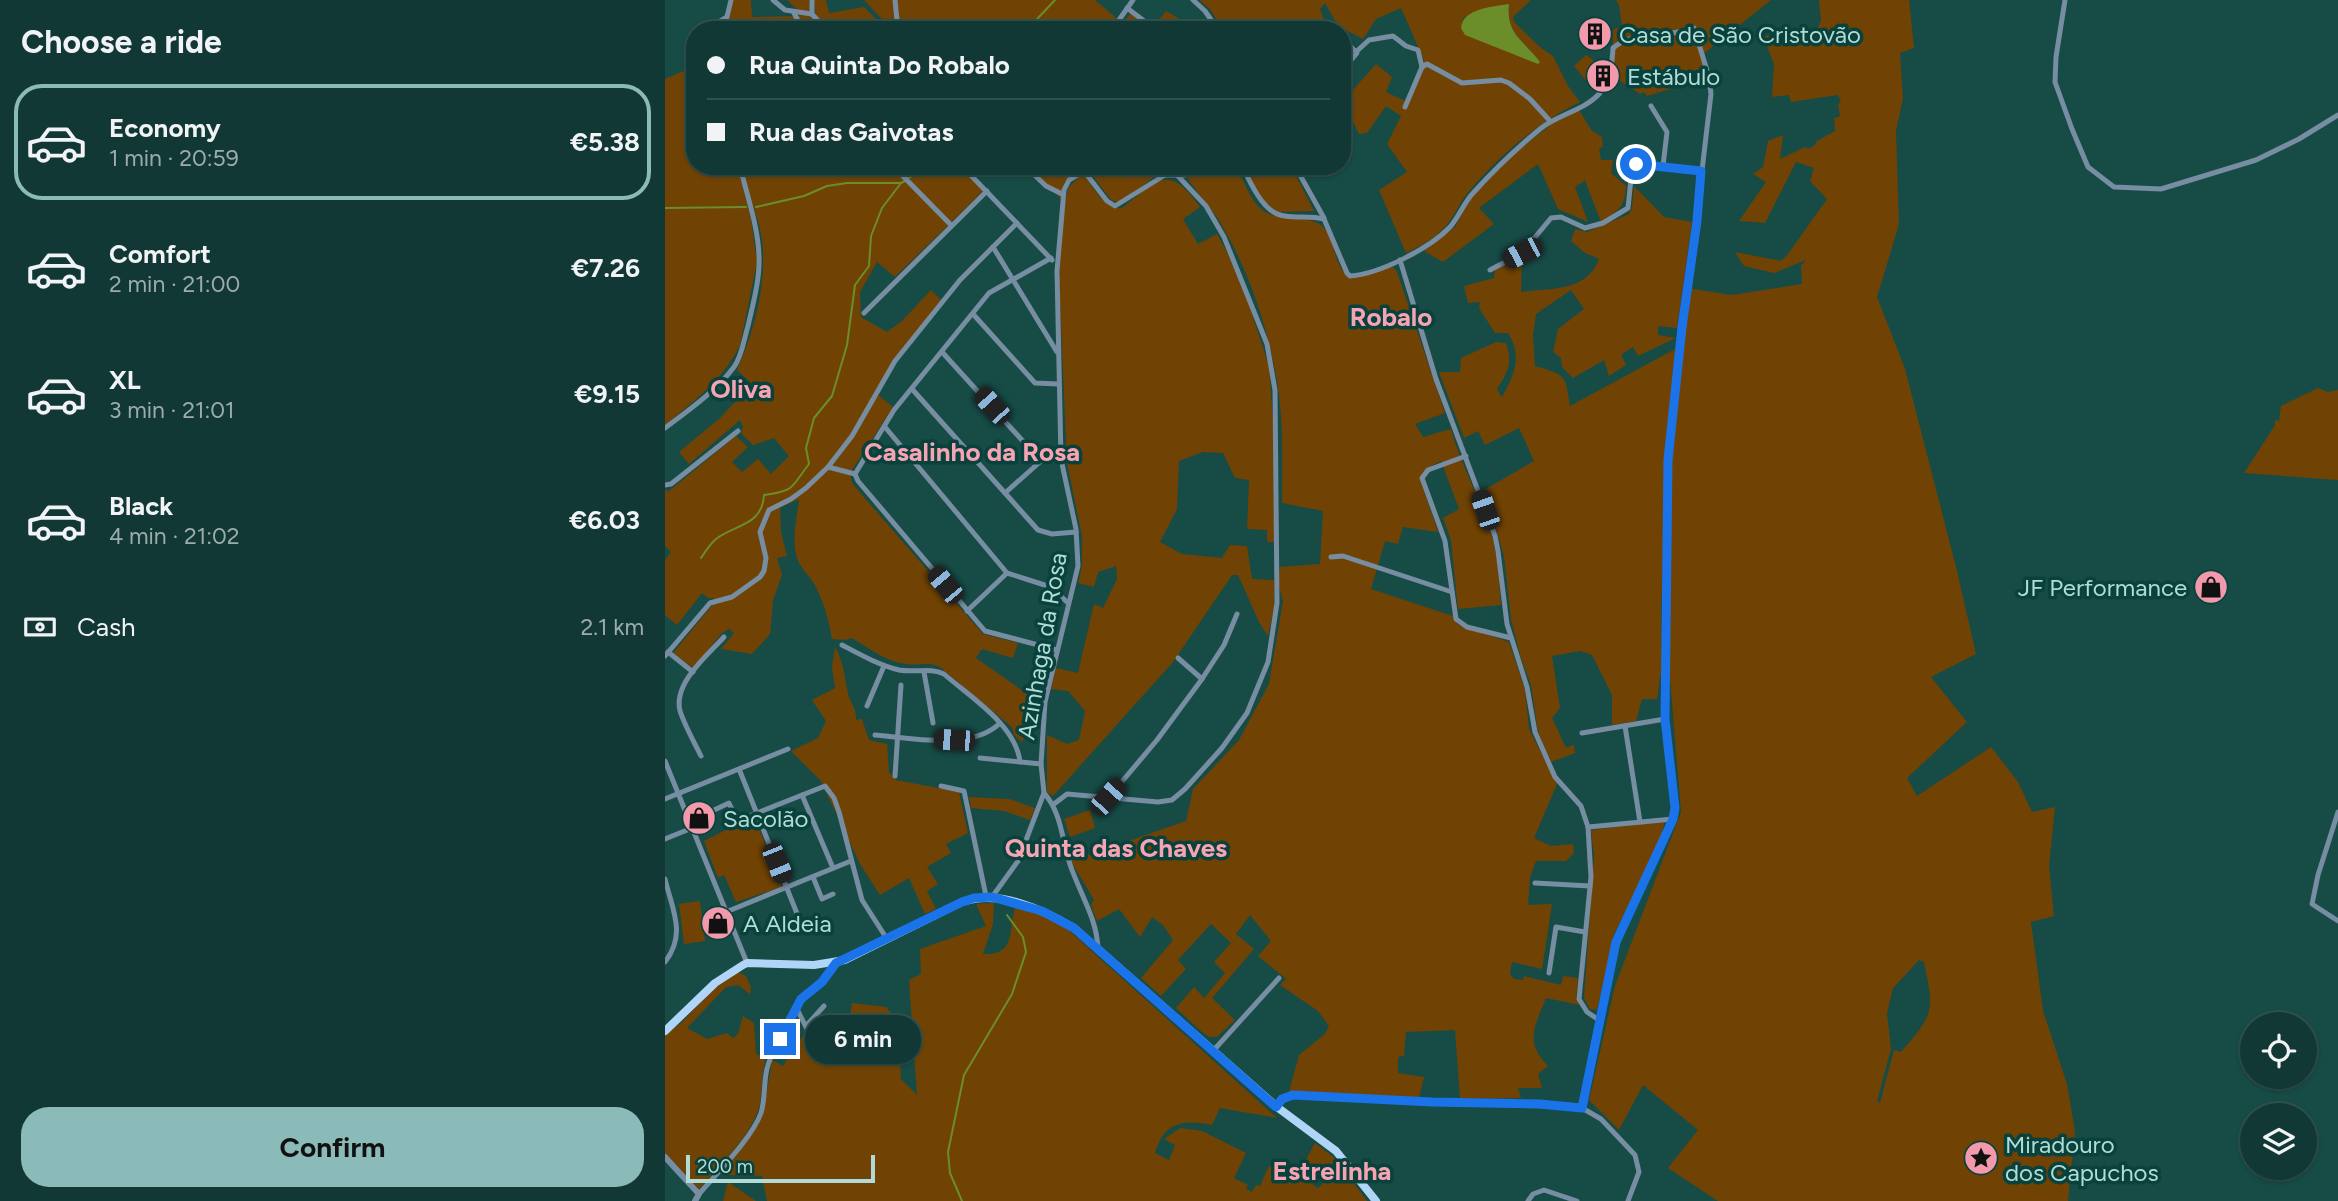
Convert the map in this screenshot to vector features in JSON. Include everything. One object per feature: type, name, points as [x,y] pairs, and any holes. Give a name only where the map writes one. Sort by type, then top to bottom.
[{"type":"main road","points":[[665,1031],[715,983],[747,963],[836,963],[962,902],[989,897],[1052,915],[1074,928],[1276,1107],[1336,1152],[1376,1201]]},
{"type":"street","points":[[721,21],[727,17],[731,0]]},
{"type":"street","points":[[773,0],[778,7],[794,13],[812,14]]},
{"type":"street","points":[[812,0],[812,14],[818,21]]},
{"type":"street","points":[[895,0],[897,21]]},
{"type":"street","points":[[1118,21],[1133,0]]},
{"type":"street","points":[[1193,0],[1212,21]]},
{"type":"street","points":[[2065,0],[2055,82],[2088,167],[2114,187],[2161,188],[2256,160],[2299,139],[2338,115]]},
{"type":"street","points":[[1127,8],[1144,21]]},
{"type":"street","points":[[794,13],[798,21]]},
{"type":"street","points":[[1300,175],[1324,219],[1346,270],[1350,275],[1362,274],[1399,260],[1437,238],[1452,225],[1462,205],[1489,175],[1550,121],[1574,111],[1600,93],[1611,74],[1613,48],[1618,44],[1633,37],[1659,36],[1694,28],[1710,85],[1696,232],[1668,460],[1665,719],[1675,808],[1673,819],[1616,942],[1582,1108]]},
{"type":"street","points":[[1351,59],[1369,40],[1393,36],[1406,46],[1418,50],[1422,67],[1405,107]]},
{"type":"street","points":[[1351,48],[1357,51]]},
{"type":"street","points":[[1422,67],[1431,65],[1462,83],[1501,80],[1509,83],[1530,99],[1550,121]]},
{"type":"street","points":[[1651,106],[1667,132],[1663,166]]},
{"type":"street","points":[[1490,270],[1522,253],[1551,218],[1561,217],[1585,228],[1603,223],[1626,211],[1630,204],[1633,166],[1640,164],[1701,171]]},
{"type":"street","points":[[665,428],[727,375],[736,364],[743,343],[755,294],[759,258],[754,222],[742,175]]},
{"type":"street","points":[[902,175],[951,225]]},
{"type":"street","points":[[971,175],[1057,264]]},
{"type":"street","points":[[1034,175],[1046,186],[1062,194],[1075,175]]},
{"type":"street","points":[[1087,175],[1107,201],[1115,206],[1165,175],[1185,175]]},
{"type":"street","points":[[1053,804],[1067,794],[1166,802],[1185,789],[1222,748],[1247,713],[1263,679],[1271,649],[1277,603],[1278,507],[1275,390],[1267,344],[1224,237],[1206,206],[1177,175]]},
{"type":"street","points":[[1248,175],[1271,211],[1287,217],[1313,216],[1324,219]]},
{"type":"street","points":[[864,313],[987,191]]},
{"type":"street","name":"Azinhaga da Rosa","points":[[989,897],[1018,861],[1044,793],[1041,764],[1045,702],[1078,566],[1076,532],[1061,459],[1057,264],[1062,194]]},
{"type":"street","points":[[693,672],[666,653],[710,603],[732,597],[760,577],[766,565],[760,532],[769,510],[791,499],[828,467],[852,436],[895,361],[951,290],[1017,223]]},
{"type":"street","points":[[993,247],[1058,354]]},
{"type":"street","points":[[1051,258],[989,293],[894,410],[855,474],[857,481],[985,631],[1057,650]]},
{"type":"street","points":[[1399,260],[1436,379],[1499,551],[1507,624],[1527,687],[1535,732],[1555,777],[1581,806],[1588,827],[1590,886],[1579,999],[1587,1012],[1599,1020]]},
{"type":"street","points":[[973,314],[1035,383],[1058,384]]},
{"type":"street","points":[[942,352],[1041,461]]},
{"type":"street","points":[[912,389],[1038,530],[1052,534],[1076,532]]},
{"type":"street","points":[[885,426],[1007,573],[1051,587],[1068,603]]},
{"type":"street","points":[[665,485],[671,484],[738,431]]},
{"type":"street","points":[[1465,456],[1428,470],[1422,478],[1443,534],[1457,622],[1511,638]]},
{"type":"street","points":[[1005,493],[1041,461],[1061,459]]},
{"type":"street","points":[[828,467],[855,474]]},
{"type":"street","points":[[1331,557],[1337,555],[1360,561],[1452,592]]},
{"type":"street","points":[[967,611],[1007,573]]},
{"type":"street","points":[[1108,797],[1157,740],[1202,679],[1224,645],[1237,614]]},
{"type":"street","points":[[701,756],[680,708],[681,692],[693,672],[724,637]]},
{"type":"street","points":[[842,645],[884,666],[924,672],[933,670],[944,674],[1000,723],[1014,741],[1020,762]]},
{"type":"street","points":[[1178,658],[1202,679]]},
{"type":"street","points":[[867,706],[884,666]]},
{"type":"street","points":[[924,672],[933,723]]},
{"type":"street","points":[[895,776],[901,685]]},
{"type":"street","points":[[1582,733],[1665,719]]},
{"type":"street","points":[[875,735],[965,739],[981,735],[1000,723]]},
{"type":"street","points":[[1625,726],[1640,822]]},
{"type":"street","points":[[665,799],[788,749]]},
{"type":"street","points":[[980,758],[1041,764]]},
{"type":"street","points":[[665,761],[747,963]]},
{"type":"street","points":[[739,769],[800,921]]},
{"type":"street","points":[[1121,783],[1127,799]]},
{"type":"street","points":[[712,811],[729,803],[737,821],[825,786],[836,805],[862,900],[887,939]]},
{"type":"street","points":[[941,786],[964,791],[989,897]]},
{"type":"street","points":[[1044,793],[1053,804],[1071,869],[1088,904],[1098,949]]},
{"type":"street","points":[[802,795],[833,868]]},
{"type":"street","points":[[2338,812],[2318,875],[2312,904],[2338,921]]},
{"type":"street","points":[[1588,827],[1673,819]]},
{"type":"street","points":[[665,839],[692,828]]},
{"type":"street","points":[[726,912],[851,861]]},
{"type":"street","points":[[813,877],[822,899],[833,894]]},
{"type":"street","points":[[665,879],[668,903],[678,927],[674,949],[665,962]]},
{"type":"street","points":[[1535,883],[1590,886]]},
{"type":"street","points":[[1549,973],[1556,927],[1585,932]]},
{"type":"street","points":[[695,1201],[758,1120],[762,1111],[768,1064],[796,1007],[801,999],[830,973],[836,963]]},
{"type":"street","points":[[1212,1052],[1279,978]]},
{"type":"street","points":[[806,1026],[824,1006]]},
{"type":"street","points":[[796,1007],[818,1051]]},
{"type":"street","points":[[1276,1107],[1282,1099],[1293,1095],[1582,1108],[1601,1119],[1635,1155],[1639,1172],[1628,1201]]},
{"type":"street","points":[[665,1157],[699,1194]]},
{"type":"street","points":[[1528,1201],[1543,1190],[1577,1201]]},
{"type":"shaded area","points":[[732,0],[751,0],[752,17],[799,16],[797,9],[787,0],[809,0],[814,21],[725,21]]},
{"type":"shaded area","points":[[814,0],[826,0],[829,13],[864,7],[878,21],[820,21],[816,17]]},
{"type":"shaded area","points":[[864,0],[1095,0],[1120,21],[884,21]]},
{"type":"shaded area","points":[[1199,0],[1531,0],[1513,17],[1514,22],[1553,56],[1568,86],[1580,102],[1549,120],[1504,154],[1478,181],[1440,232],[1406,253],[1379,190],[1407,172],[1387,144],[1401,116],[1386,106],[1367,133],[1359,134],[1351,118],[1351,92],[1376,64],[1392,77],[1386,92],[1405,101],[1424,60],[1401,8],[1376,19],[1363,39],[1351,33],[1351,21],[1335,21],[1325,3],[1320,9],[1325,21],[1217,21],[1210,9]],"holes":[[[1509,5],[1509,20],[1521,41],[1532,52],[1461,28],[1464,17]]]},
{"type":"shaded area","points":[[1616,0],[1771,0],[1702,55],[1707,78],[1647,96],[1613,76],[1613,30],[1622,26]]},
{"type":"shaded area","points":[[1819,0],[1909,0],[1914,48],[1900,53],[1903,98],[1896,131],[1899,224],[1877,297],[1905,369],[1976,654],[1931,677],[1967,722],[1907,778],[1917,796],[1991,747],[2018,782],[2032,812],[2055,807],[2049,866],[2054,916],[2031,922],[2043,1011],[2067,1084],[2075,1131],[2068,1201],[1718,1201],[1668,1168],[1698,1130],[1643,1085],[1619,1130],[1589,1100],[1615,986],[1681,812],[1668,654],[1665,528],[1661,607],[1662,665],[1657,699],[1642,699],[1636,721],[1612,725],[1612,695],[1592,655],[1580,651],[1552,656],[1560,708],[1552,718],[1566,748],[1574,745],[1575,753],[1551,762],[1538,732],[1531,685],[1511,619],[1504,556],[1484,490],[1534,461],[1519,428],[1485,445],[1478,431],[1464,438],[1439,372],[1460,372],[1461,358],[1496,342],[1506,343],[1508,367],[1497,389],[1502,397],[1515,366],[1513,342],[1508,333],[1495,333],[1479,308],[1480,302],[1468,303],[1464,286],[1494,278],[1495,270],[1522,256],[1521,292],[1556,289],[1586,278],[1599,259],[1585,253],[1571,241],[1575,229],[1587,232],[1629,214],[1634,186],[1664,217],[1692,222],[1677,328],[1658,326],[1658,335],[1676,338],[1638,356],[1633,347],[1621,355],[1626,365],[1609,376],[1604,360],[1573,378],[1562,367],[1561,358],[1553,352],[1558,329],[1584,309],[1571,290],[1536,314],[1533,336],[1535,366],[1559,374],[1563,378],[1570,406],[1677,348],[1670,408],[1686,288],[1732,295],[1802,284],[1801,266],[1806,260],[1774,273],[1744,266],[1735,252],[1781,261],[1827,199],[1810,181],[1814,168],[1796,162],[1765,223],[1739,221],[1766,182],[1753,174],[1763,167],[1768,141],[1783,135],[1780,159],[1805,147],[1808,149],[1814,146],[1817,141],[1835,131],[1834,118],[1840,116],[1838,104],[1841,102],[1838,95],[1791,102],[1789,95],[1772,97],[1774,64],[1763,36],[1794,34],[1814,38],[1821,20]],"holes":[[[1919,960],[1924,962],[1929,1011],[1920,1028],[1901,1052],[1894,1050],[1880,1103],[1877,1101],[1891,1049],[1887,1013],[1893,988]]]},
{"type":"shaded area","points":[[1509,4],[1513,30],[1540,62],[1538,64],[1465,35],[1461,28],[1463,21],[1473,12]]},
{"type":"shaded area","points":[[1166,11],[1178,18],[1176,21],[1158,21]]},
{"type":"shaded area","points":[[1131,13],[1142,21],[1124,21]]},
{"type":"shaded area","points":[[1586,55],[1600,72],[1588,83],[1574,66]]},
{"type":"shaded area","points":[[686,70],[686,175],[740,175],[751,219],[757,262],[740,345],[726,368],[707,389],[665,425],[665,79]]},
{"type":"shaded area","points":[[1579,110],[1592,131],[1602,137],[1603,147],[1599,148],[1601,160],[1613,160],[1611,173],[1626,186],[1622,204],[1616,211],[1601,222],[1585,180],[1575,187],[1588,222],[1558,209],[1538,164],[1479,208],[1494,224],[1443,262],[1424,251],[1455,227],[1470,199],[1517,151],[1557,120]]},
{"type":"shaded area","points":[[744,175],[969,175],[984,190],[895,277],[877,262],[860,292],[861,317],[887,332],[902,321],[931,290],[941,300],[902,349],[878,395],[893,407],[850,473],[852,483],[983,634],[1018,643],[1013,658],[982,649],[976,658],[1037,701],[1041,701],[1040,716],[1031,715],[1031,727],[1022,742],[1014,735],[1012,727],[940,667],[931,664],[899,663],[852,638],[832,639],[820,595],[796,554],[795,533],[799,499],[780,508],[781,532],[787,556],[777,558],[782,575],[773,600],[770,634],[752,654],[721,649],[734,633],[729,629],[722,633],[693,668],[673,653],[713,604],[714,598],[708,598],[702,593],[677,625],[665,615],[665,560],[671,552],[665,546],[665,490],[669,491],[736,436],[748,447],[732,462],[742,472],[758,459],[771,474],[789,456],[774,438],[753,445],[741,433],[743,427],[740,420],[689,464],[679,452],[719,419],[752,384],[737,370],[758,306],[763,256],[760,230]]},
{"type":"shaded area","points":[[1037,175],[1073,175],[1064,182],[1061,199]]},
{"type":"shaded area","points":[[1092,175],[1157,175],[1120,203],[1111,200]]},
{"type":"shaded area","points":[[1192,175],[1240,175],[1250,195],[1261,209],[1276,216],[1310,220],[1324,228],[1343,271],[1348,276],[1392,266],[1397,272],[1445,413],[1415,424],[1423,437],[1451,429],[1493,540],[1501,605],[1458,609],[1451,540],[1443,518],[1459,509],[1441,461],[1427,468],[1421,476],[1438,532],[1403,527],[1398,544],[1385,541],[1371,589],[1453,616],[1457,624],[1509,642],[1525,690],[1529,729],[1557,784],[1534,838],[1551,846],[1573,844],[1574,853],[1566,861],[1536,861],[1530,877],[1528,905],[1552,904],[1542,969],[1512,962],[1510,974],[1514,979],[1523,980],[1524,976],[1561,985],[1563,976],[1578,978],[1576,998],[1580,1005],[1546,998],[1535,1025],[1534,1041],[1536,1049],[1548,1066],[1538,1074],[1542,1088],[1518,1088],[1521,1098],[1460,1099],[1455,1030],[1406,1032],[1404,1056],[1398,1057],[1398,1073],[1424,1077],[1419,1098],[1289,1092],[1299,1055],[1325,1034],[1329,1026],[1318,1011],[1280,985],[1286,979],[1258,956],[1271,941],[1250,915],[1236,934],[1254,949],[1212,998],[1235,1020],[1217,1037],[1209,1037],[1176,1008],[1194,987],[1204,998],[1225,973],[1214,962],[1231,943],[1211,924],[1178,960],[1186,969],[1161,996],[1141,978],[1173,940],[1163,925],[1152,917],[1140,937],[1119,909],[1097,921],[1091,905],[1094,900],[1071,861],[1186,821],[1193,789],[1239,740],[1269,684],[1283,601],[1278,583],[1280,567],[1320,564],[1323,511],[1282,503],[1280,403],[1271,350],[1260,310],[1226,233],[1187,178]]},
{"type":"shaded area","points":[[1248,175],[1296,175],[1314,211],[1278,212],[1264,201]]},
{"type":"shaded area","points":[[1079,177],[1085,177],[1105,202],[1116,208],[1122,208],[1163,180],[1179,184],[1200,207],[1183,219],[1198,244],[1217,234],[1228,254],[1249,305],[1269,366],[1275,448],[1275,542],[1267,542],[1267,530],[1247,529],[1249,480],[1235,478],[1223,453],[1203,452],[1179,461],[1177,509],[1160,542],[1182,554],[1222,558],[1230,545],[1247,546],[1252,579],[1274,580],[1274,609],[1268,636],[1238,575],[1232,575],[1173,662],[1053,796],[1047,792],[1047,735],[1067,744],[1079,740],[1085,711],[1068,691],[1051,689],[1056,668],[1078,673],[1094,604],[1103,608],[1117,579],[1116,566],[1098,572],[1094,587],[1078,583],[1082,565],[1082,536],[1067,463],[1059,281],[1063,214],[1068,188]]},
{"type":"shaded area","points":[[2318,388],[2328,392],[2338,390],[2338,480],[2244,473],[2275,425],[2275,420],[2279,421],[2281,406]]},
{"type":"shaded area","points":[[835,647],[856,720],[862,719],[869,740],[887,744],[889,772],[896,780],[959,792],[968,833],[946,844],[951,853],[927,867],[938,884],[927,891],[936,909],[925,914],[909,878],[880,895],[860,864],[821,781],[791,751],[818,738],[826,721],[812,700],[835,688],[832,668]]},
{"type":"shaded area","points":[[969,797],[1009,799],[1035,808],[1030,820],[1004,811],[971,808]]},
{"type":"shaded area","points":[[1090,810],[1095,828],[1070,837],[1064,819]]},
{"type":"shaded area","points":[[754,816],[782,887],[736,902],[724,875],[718,878],[704,841]]},
{"type":"shaded area","points":[[1665,821],[1658,847],[1614,934],[1597,1010],[1590,1009],[1584,998],[1594,857],[1591,830]]},
{"type":"shaded area","points":[[700,901],[705,941],[684,944],[679,904]]},
{"type":"shaded area","points":[[994,903],[993,924],[983,954],[1002,950],[1006,945],[1016,906],[1044,915],[1065,927],[1277,1118],[1220,1108],[1212,1125],[1192,1122],[1169,1129],[1155,1153],[1169,1160],[1175,1145],[1164,1139],[1180,1128],[1202,1131],[1246,1153],[1234,1178],[1248,1185],[1246,1189],[1252,1192],[1256,1185],[1260,1186],[1269,1166],[1296,1178],[1315,1143],[1336,1159],[1335,1166],[1313,1185],[1318,1188],[1341,1166],[1367,1201],[767,1201],[762,1176],[721,1173],[763,1115],[772,1060],[783,1066],[804,1034],[819,1056],[835,1050],[841,1018],[850,1018],[852,1003],[886,1007],[898,1022],[901,1079],[917,1095],[909,980],[921,974],[920,949],[986,926],[976,904]]},
{"type":"shaded area","points":[[738,972],[746,976],[751,987],[750,994],[738,985],[726,987],[687,1028],[707,1039],[727,1033],[733,1038],[738,1034],[743,1016],[754,1023],[756,1054],[766,1058],[760,1102],[745,1136],[699,1189],[665,1153],[665,1035],[681,1023],[713,989]]},
{"type":"shaded area","points":[[728,1182],[756,1201],[723,1201]]},
{"type":"waterway","points":[[1036,21],[1055,0]]},
{"type":"waterway","points":[[909,178],[914,175]]},
{"type":"waterway","points":[[756,207],[804,196],[827,186],[905,181]]},
{"type":"waterway","points":[[701,558],[716,539],[753,519],[762,505],[764,495],[792,487],[809,464],[806,448],[814,418],[832,396],[847,345],[855,285],[869,266],[871,236],[882,208],[901,183]]},
{"type":"waterway","points":[[665,208],[746,207]]},
{"type":"waterway","points":[[962,1201],[950,1173],[948,1152],[964,1075],[1012,994],[1026,952],[1023,937],[1007,915]]},
{"type":"place","name":"Casa de São Cristovão","points":[[1595,34]]},
{"type":"place","name":"Estábulo","points":[[1603,76]]},
{"type":"place","name":"JF Performance","points":[[2211,587]]},
{"type":"place","name":"Sacolão","points":[[699,818]]},
{"type":"place","name":"A Aldeia","points":[[718,923]]},
{"type":"place","name":"Miradouro dos Capuchos","points":[[1981,1158]]},
{"type":"district","name":"Robalo","points":[[1391,317]]},
{"type":"district","name":"Oliva","points":[[741,389]]},
{"type":"district","name":"Casalinho da Rosa","points":[[972,452]]},
{"type":"district","name":"Quinta das Chaves","points":[[1116,848]]},
{"type":"district","name":"Estrelinha","points":[[1332,1171]]},
{"type":"route","points":[[780,1039],[801,999],[822,982],[836,963],[962,902],[986,896],[1042,911],[1074,928],[1276,1107],[1282,1099],[1293,1095],[1582,1108],[1616,942],[1673,819],[1675,808],[1665,719],[1668,460],[1701,171],[1636,164]]}]
